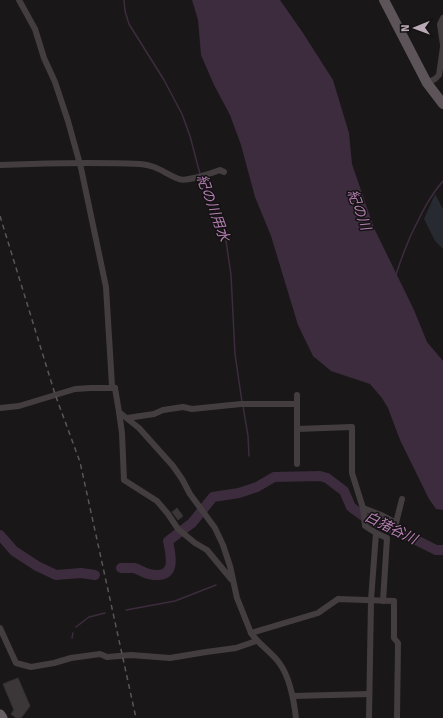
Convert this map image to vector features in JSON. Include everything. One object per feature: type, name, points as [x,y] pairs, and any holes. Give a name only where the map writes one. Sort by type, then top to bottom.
[{"type":"main road","points":[[384,0],[427,83],[443,104]]},
{"type":"street","points":[[19,0],[36,29],[44,58],[55,82],[68,121],[79,162],[106,287],[112,386],[115,388],[122,433],[124,480],[157,501],[182,532],[207,550],[233,580]]},
{"type":"street","points":[[427,83],[439,75],[443,46],[440,24],[443,18]]},
{"type":"street","points":[[0,165],[79,162],[146,165],[162,170],[180,180],[201,176],[220,170],[224,172]]},
{"type":"street","points":[[0,408],[19,406],[75,389],[115,388]]},
{"type":"street","points":[[297,396],[297,464]]},
{"type":"street","points":[[127,418],[154,414],[162,410],[183,407],[192,409],[243,404],[297,404]]},
{"type":"street","points":[[119,412],[148,436],[173,466],[215,528],[223,545],[237,598],[251,632],[256,641],[281,665],[293,696],[296,718]]},
{"type":"street","points":[[297,429],[352,427],[352,473],[364,514],[365,526],[387,538],[383,601]]},
{"type":"street","points":[[364,514],[381,515],[396,523],[402,499]]},
{"type":"street","points":[[369,718],[371,600],[376,533]]},
{"type":"street","points":[[251,632],[318,613],[338,599],[394,601],[394,638],[398,643],[397,718]]},
{"type":"street","points":[[0,628],[16,663],[31,667],[71,658],[100,654],[107,657],[131,654],[170,658],[236,648],[256,641]]},
{"type":"street","points":[[293,696],[369,694]]},
{"type":"shaded area","points":[[435,194],[443,209],[443,249],[435,241],[424,219]]},
{"type":"water","name":"紀の川","points":[[192,0],[280,0],[333,80],[349,133],[352,164],[374,228],[414,310],[427,342],[443,361],[443,510],[436,509],[429,499],[400,440],[388,408],[382,398],[370,384],[331,371],[313,356],[298,325],[271,236],[255,197],[241,145],[230,115],[214,85],[201,55],[198,20]]},
{"type":"building","points":[[177,508],[183,516],[178,520],[172,512]]},
{"type":"building","points":[[18,678],[30,706],[21,718],[16,718],[11,714],[14,710],[3,684]]},
{"type":"waterway","name":"紀の川用水","points":[[124,0],[125,11],[129,24],[164,80],[182,114],[190,136],[200,174]]},
{"type":"waterway","name":"紀の川用水","points":[[201,178],[225,234],[231,275],[235,354],[242,402]]},
{"type":"waterway","points":[[396,275],[417,222],[443,181]]},
{"type":"waterway","name":"紀の川用水","points":[[243,406],[248,436],[249,456]]},
{"type":"waterway","name":"白猪谷川","points":[[121,568],[134,568],[149,574],[164,574],[168,571],[171,561],[168,541],[192,523],[213,497],[239,493],[257,487],[274,477],[320,476],[327,478],[344,491],[351,507],[366,518],[436,550],[443,550]]},
{"type":"waterway","name":"白猪谷川","points":[[0,535],[14,551],[37,566],[56,575],[81,573],[95,575]]},
{"type":"waterway","name":"紀の川用水","points":[[126,610],[175,601],[216,585]]},
{"type":"waterway","name":"紀の川用水","points":[[76,627],[89,617],[105,613]]},
{"type":"waterway","name":"紀の川用水","points":[[72,638],[73,633]]},
{"type":"railway","points":[[0,216],[55,394],[80,462],[136,718]]}]
